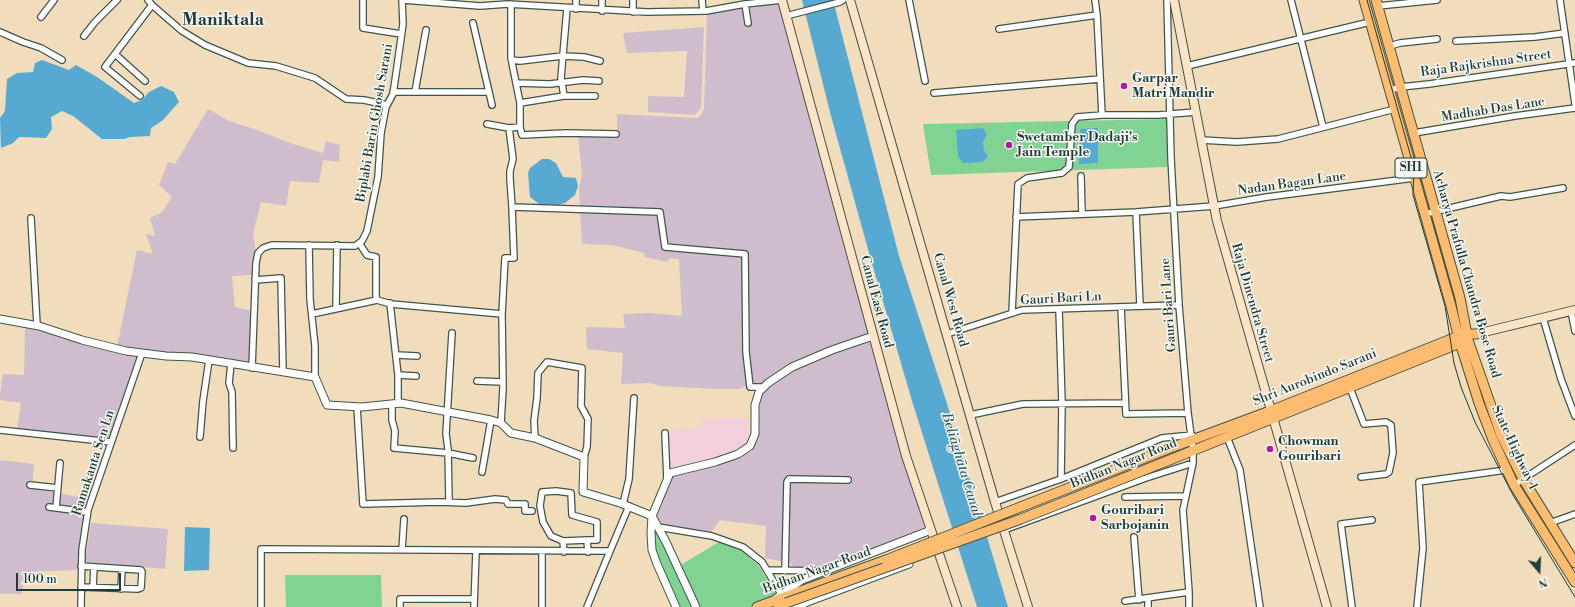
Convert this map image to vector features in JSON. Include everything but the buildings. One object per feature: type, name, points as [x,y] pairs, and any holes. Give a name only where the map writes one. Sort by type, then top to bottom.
[{"type":"main road","name":"Canal East Road","points":[[782,0],[906,456],[957,607]]},
{"type":"main road","name":"Canal West Road","points":[[850,0],[995,502],[1028,607]]},
{"type":"main road","name":"Raja Dinendra Street","points":[[1174,0],[1217,221],[1271,415],[1327,607]]},
{"type":"main road","name":"Acharya Prafulla Chandra Bose Road","points":[[1364,0],[1396,109],[1414,178],[1463,338],[1501,435],[1523,479],[1575,564]]},
{"type":"main road","name":"Acharya Prafulla Chandra Bose Road","points":[[1377,3],[1460,298],[1463,338]]},
{"type":"main road","points":[[1476,334],[1573,311]]},
{"type":"main road","name":"Shri Aurobindo Sarani","points":[[1165,450],[1192,437],[1271,415],[1476,334]]},
{"type":"main road","name":"Bidhan Nagar Road","points":[[757,607],[1021,519],[1227,437],[1271,415],[1350,388],[1463,338]]},
{"type":"main road","name":"State Highway 1","points":[[1463,338],[1479,403],[1506,470],[1575,582]]},
{"type":"main road","name":"Bidhan Nagar Road","points":[[780,600],[886,560],[1165,450]]},
{"type":"street","points":[[41,17],[54,0]]},
{"type":"street","points":[[84,36],[95,22],[117,0]]},
{"type":"street","points":[[148,0],[182,31],[210,47],[248,63],[276,66],[315,78],[346,99],[364,100],[387,105]]},
{"type":"street","points":[[363,0],[363,28],[401,34]]},
{"type":"street","name":"Biplabi Barin Ghosh Sarani","points":[[359,243],[362,241],[367,231],[378,177],[382,133],[387,105],[393,92],[403,24],[402,0]]},
{"type":"street","name":"Canal East Road","points":[[402,0],[480,6],[509,3],[633,12],[703,11],[741,3],[782,0]]},
{"type":"street","points":[[576,0],[576,9]]},
{"type":"street","points":[[602,0],[602,10]]},
{"type":"street","points":[[633,0],[633,12]]},
{"type":"street","points":[[702,0],[703,11]]},
{"type":"street","points":[[909,0],[925,81]]},
{"type":"street","points":[[1095,0],[1102,115]]},
{"type":"street","name":"Gauri Bari Lane","points":[[1168,0],[1170,114],[1179,305],[1188,413],[1193,450],[1193,463],[1183,510],[1189,607]]},
{"type":"street","points":[[1291,0],[1323,127]]},
{"type":"street","points":[[1377,3],[1437,0]]},
{"type":"street","points":[[1560,0],[1565,33],[1573,63],[1575,104]]},
{"type":"street","points":[[786,16],[842,1]]},
{"type":"street","points":[[509,3],[512,60],[520,103],[520,127],[522,135],[566,133],[616,134]]},
{"type":"street","points":[[741,3],[748,23]]},
{"type":"street","points":[[140,96],[105,68],[105,66],[152,5]]},
{"type":"street","points":[[564,96],[563,82],[561,78],[567,8]]},
{"type":"street","points":[[999,29],[1097,16]]},
{"type":"street","points":[[1187,66],[1370,22]]},
{"type":"street","points":[[472,23],[492,105]]},
{"type":"street","points":[[415,92],[426,30]]},
{"type":"street","points":[[0,32],[41,48],[62,60]]},
{"type":"street","points":[[1456,41],[1535,37],[1565,33]]},
{"type":"street","points":[[1390,46],[1400,43],[1437,39]]},
{"type":"street","points":[[115,54],[145,81]]},
{"type":"street","points":[[512,60],[520,61],[562,56],[584,57],[600,61]]},
{"type":"street","name":"Raja Rajkrishna Street","points":[[1390,90],[1401,87],[1573,63]]},
{"type":"street","points":[[934,93],[1100,79]]},
{"type":"street","points":[[516,83],[550,84],[583,80],[599,81]]},
{"type":"street","points":[[393,92],[488,92]]},
{"type":"street","points":[[520,103],[564,96],[595,96]]},
{"type":"street","name":"Madhab Das Lane","points":[[1414,133],[1515,116],[1575,108]]},
{"type":"street","points":[[1201,140],[1237,142],[1278,139],[1396,109]]},
{"type":"street","points":[[1012,313],[1018,184],[1027,178],[1062,173],[1069,167],[1072,124],[1077,117],[1196,112]]},
{"type":"street","points":[[487,124],[509,128],[520,127]]},
{"type":"street","points":[[501,423],[503,382],[502,314],[505,258],[514,258],[510,171],[514,159],[509,128]]},
{"type":"street","points":[[1081,176],[1082,214]]},
{"type":"street","name":"Nadan Bagan Lane","points":[[1016,217],[1174,210],[1214,206],[1268,197],[1414,178]]},
{"type":"street","points":[[1425,214],[1501,196],[1510,197],[1563,188]]},
{"type":"street","points":[[512,207],[660,212],[665,247],[745,254],[746,352],[750,387],[763,387]]},
{"type":"street","points":[[1136,212],[1140,306]]},
{"type":"street","points":[[31,218],[37,325]]},
{"type":"street","points":[[252,368],[256,262],[258,253],[263,248],[272,245],[308,244],[356,246],[359,243],[367,255],[376,257],[377,300]]},
{"type":"street","points":[[308,244],[315,346],[315,377],[327,405],[357,407],[395,404],[491,420],[501,423],[511,433],[535,438],[584,456]]},
{"type":"street","points":[[336,309],[337,245]]},
{"type":"street","points":[[255,280],[281,278],[283,372]]},
{"type":"street","points":[[312,314],[377,300],[390,303],[502,314]]},
{"type":"street","points":[[390,303],[398,375],[392,420],[395,431],[394,448],[448,453],[473,458]]},
{"type":"street","name":"Gauri Bari Ln","points":[[947,334],[1022,310],[1179,305]]},
{"type":"street","points":[[1121,307],[1124,411],[1128,415],[1188,413]]},
{"type":"street","points":[[1059,309],[1062,403],[1060,479]]},
{"type":"street","points":[[1573,311],[1575,331]]},
{"type":"street","points":[[1543,318],[1558,372],[1575,416]]},
{"type":"street","points":[[0,319],[37,325],[82,340],[142,353],[192,357],[252,368],[315,377]]},
{"type":"street","points":[[449,502],[446,434],[452,333]]},
{"type":"street","points":[[676,607],[652,550],[651,533],[652,516],[670,473],[715,462],[738,454],[750,446],[755,434],[755,404],[759,392],[763,387],[792,367],[832,350],[873,336]]},
{"type":"street","name":"Ramakanta Sen Ln","points":[[81,607],[82,550],[87,512],[142,353]]},
{"type":"street","points":[[396,355],[417,356]]},
{"type":"street","points":[[200,437],[208,360]]},
{"type":"street","points":[[535,438],[534,421],[538,398],[538,373],[547,362],[582,368],[581,406],[588,419],[587,447],[584,456],[583,492],[626,505],[652,516],[696,607]]},
{"type":"street","points":[[231,364],[229,383],[232,392],[233,448]]},
{"type":"street","points":[[398,375],[416,376]]},
{"type":"street","points":[[477,381],[503,382]]},
{"type":"street","points":[[1350,388],[1364,424],[1386,422],[1391,425],[1393,453],[1389,472],[1386,474],[1360,477]]},
{"type":"street","points":[[588,607],[626,505],[634,398]]},
{"type":"street","points":[[970,415],[1023,404],[1124,403]]},
{"type":"street","points":[[357,407],[363,504],[481,502],[495,499],[506,500],[508,504],[525,504],[525,511],[532,511]]},
{"type":"street","points":[[482,472],[491,420]]},
{"type":"street","points":[[0,430],[111,442]]},
{"type":"street","points":[[665,433],[667,480]]},
{"type":"street","points":[[995,502],[1060,479],[1162,438],[1192,437]]},
{"type":"street","points":[[1227,437],[1240,470],[1260,607]]},
{"type":"street","points":[[1514,485],[1575,445]]},
{"type":"street","points":[[56,508],[60,463]]},
{"type":"street","points":[[1004,530],[1146,478],[1193,463]]},
{"type":"street","points":[[1417,607],[1423,548],[1419,482],[1506,470]]},
{"type":"street","points":[[785,571],[787,482],[789,479],[848,480]]},
{"type":"street","points":[[30,485],[58,488]]},
{"type":"street","points":[[556,491],[571,493],[572,515],[596,522],[597,540],[563,541],[551,536],[543,522],[540,506],[542,492],[556,491]]},
{"type":"street","points":[[1125,497],[1185,496]]},
{"type":"street","points":[[49,508],[87,512]]},
{"type":"street","points":[[1550,523],[1575,514]]},
{"type":"street","points":[[402,550],[404,519]]},
{"type":"street","points":[[1352,607],[1341,524],[1372,520]]},
{"type":"street","points":[[658,527],[712,536],[743,547],[762,562],[780,600],[802,580],[931,530]]},
{"type":"street","points":[[1134,537],[1139,600]]},
{"type":"street","points":[[587,540],[588,552]]},
{"type":"street","points":[[563,541],[564,552]]},
{"type":"street","points":[[261,607],[261,549],[542,552],[610,551]]},
{"type":"street","points":[[474,607],[476,551]]},
{"type":"street","points":[[542,552],[542,607]]},
{"type":"street","points":[[796,607],[810,600],[939,553]]},
{"type":"street","points":[[81,587],[138,589],[141,588],[142,572],[141,570],[82,566]]},
{"type":"street","points":[[93,588],[94,567]]},
{"type":"street","points":[[122,569],[122,589]]},
{"type":"street","points":[[767,570],[823,572]]},
{"type":"street","points":[[1125,602],[1189,592]]},
{"type":"street","points":[[444,599],[444,606]]},
{"type":"street","points":[[400,607],[400,600],[474,599]]},
{"type":"street","points":[[1148,599],[1148,607]]},
{"type":"shaded area","points":[[780,3],[871,335],[828,350],[763,385],[751,384],[740,389],[716,389],[660,386],[650,383],[621,384],[623,353],[587,349],[586,327],[625,328],[623,314],[651,313],[682,316],[679,259],[670,258],[667,262],[645,257],[644,253],[612,245],[582,244],[579,188],[582,175],[578,136],[617,137],[617,114],[697,118],[701,115],[704,109],[707,13]]},
{"type":"shaded area","points":[[704,27],[701,108],[695,115],[648,112],[648,96],[684,97],[687,51],[627,53],[623,33]]},
{"type":"shaded area","points":[[208,109],[229,121],[323,153],[326,141],[340,145],[339,162],[323,160],[319,183],[290,181],[286,206],[261,202],[253,234],[256,252],[253,275],[232,276],[235,307],[252,311],[251,366],[117,347],[137,250],[153,254],[146,234],[155,236],[150,218],[162,212],[172,197],[159,185],[168,162],[175,164]]},
{"type":"shaded area","points":[[25,327],[70,339],[140,354],[110,439],[17,429],[21,403],[0,400],[0,394],[3,374],[24,375]]},
{"type":"shaded area","points":[[871,341],[897,437],[925,527],[803,576],[790,563],[765,558],[766,526],[720,520],[711,532],[662,524],[657,516],[673,476],[730,461],[751,452],[759,437],[759,410],[762,395],[768,387],[793,370],[836,352]]},
{"type":"shaded area","points":[[749,418],[747,444],[737,452],[670,473],[667,466],[669,430],[700,428],[702,419]]},
{"type":"shaded area","points":[[0,460],[34,464],[32,488],[88,499],[80,541],[78,570],[27,572],[21,594],[0,594]]},
{"type":"shaded area","points":[[91,523],[168,529],[165,569],[85,562]]},
{"type":"green space","points":[[1167,119],[1167,167],[931,175],[923,124]]},
{"type":"green space","points":[[653,522],[693,607],[678,607],[655,551]]},
{"type":"green space","points":[[719,542],[741,550],[759,566],[776,595],[755,607],[698,607],[679,566]]},
{"type":"green space","points":[[285,575],[381,575],[382,607],[286,607]]},
{"type":"water","name":"Beliāghāta Canal","points":[[802,0],[833,0],[899,256],[949,410],[1008,607],[977,607],[912,401],[871,260],[831,116]]},
{"type":"water","points":[[42,60],[69,70],[76,65],[97,77],[134,103],[142,100],[149,92],[161,86],[174,92],[179,102],[163,120],[151,128],[150,136],[130,137],[124,139],[102,139],[73,116],[62,111],[51,117],[52,129],[46,138],[19,137],[13,143],[1,148],[0,118],[5,111],[7,79],[17,73],[33,72],[35,63]]},
{"type":"water","points":[[983,128],[987,134],[983,142],[984,150],[988,157],[982,162],[963,163],[958,156],[956,130]]},
{"type":"water","points":[[1098,128],[1098,163],[1079,164],[1080,129]]},
{"type":"water","points":[[542,159],[549,159],[556,163],[563,177],[576,178],[578,186],[575,195],[565,203],[558,205],[539,204],[530,197],[528,173],[530,168]]},
{"type":"water","points":[[185,527],[210,528],[209,570],[184,571]]},
{"type":"tram line","points":[[1367,0],[1414,168],[1413,195],[1445,306],[1454,363],[1461,387],[1475,422],[1513,495],[1575,597]]},
{"type":"place","name":"Garpar Matri Mandir","points":[[1124,86]]},
{"type":"place","name":"Swetamber Dadaji's Jain Temple","points":[[1009,145]]},
{"type":"place","name":"Chowman Gouribari","points":[[1270,449]]},
{"type":"place","name":"Gouribari Sarbojanin","points":[[1093,518]]},
{"type":"district","name":"Maniktala","points":[[223,21]]}]
